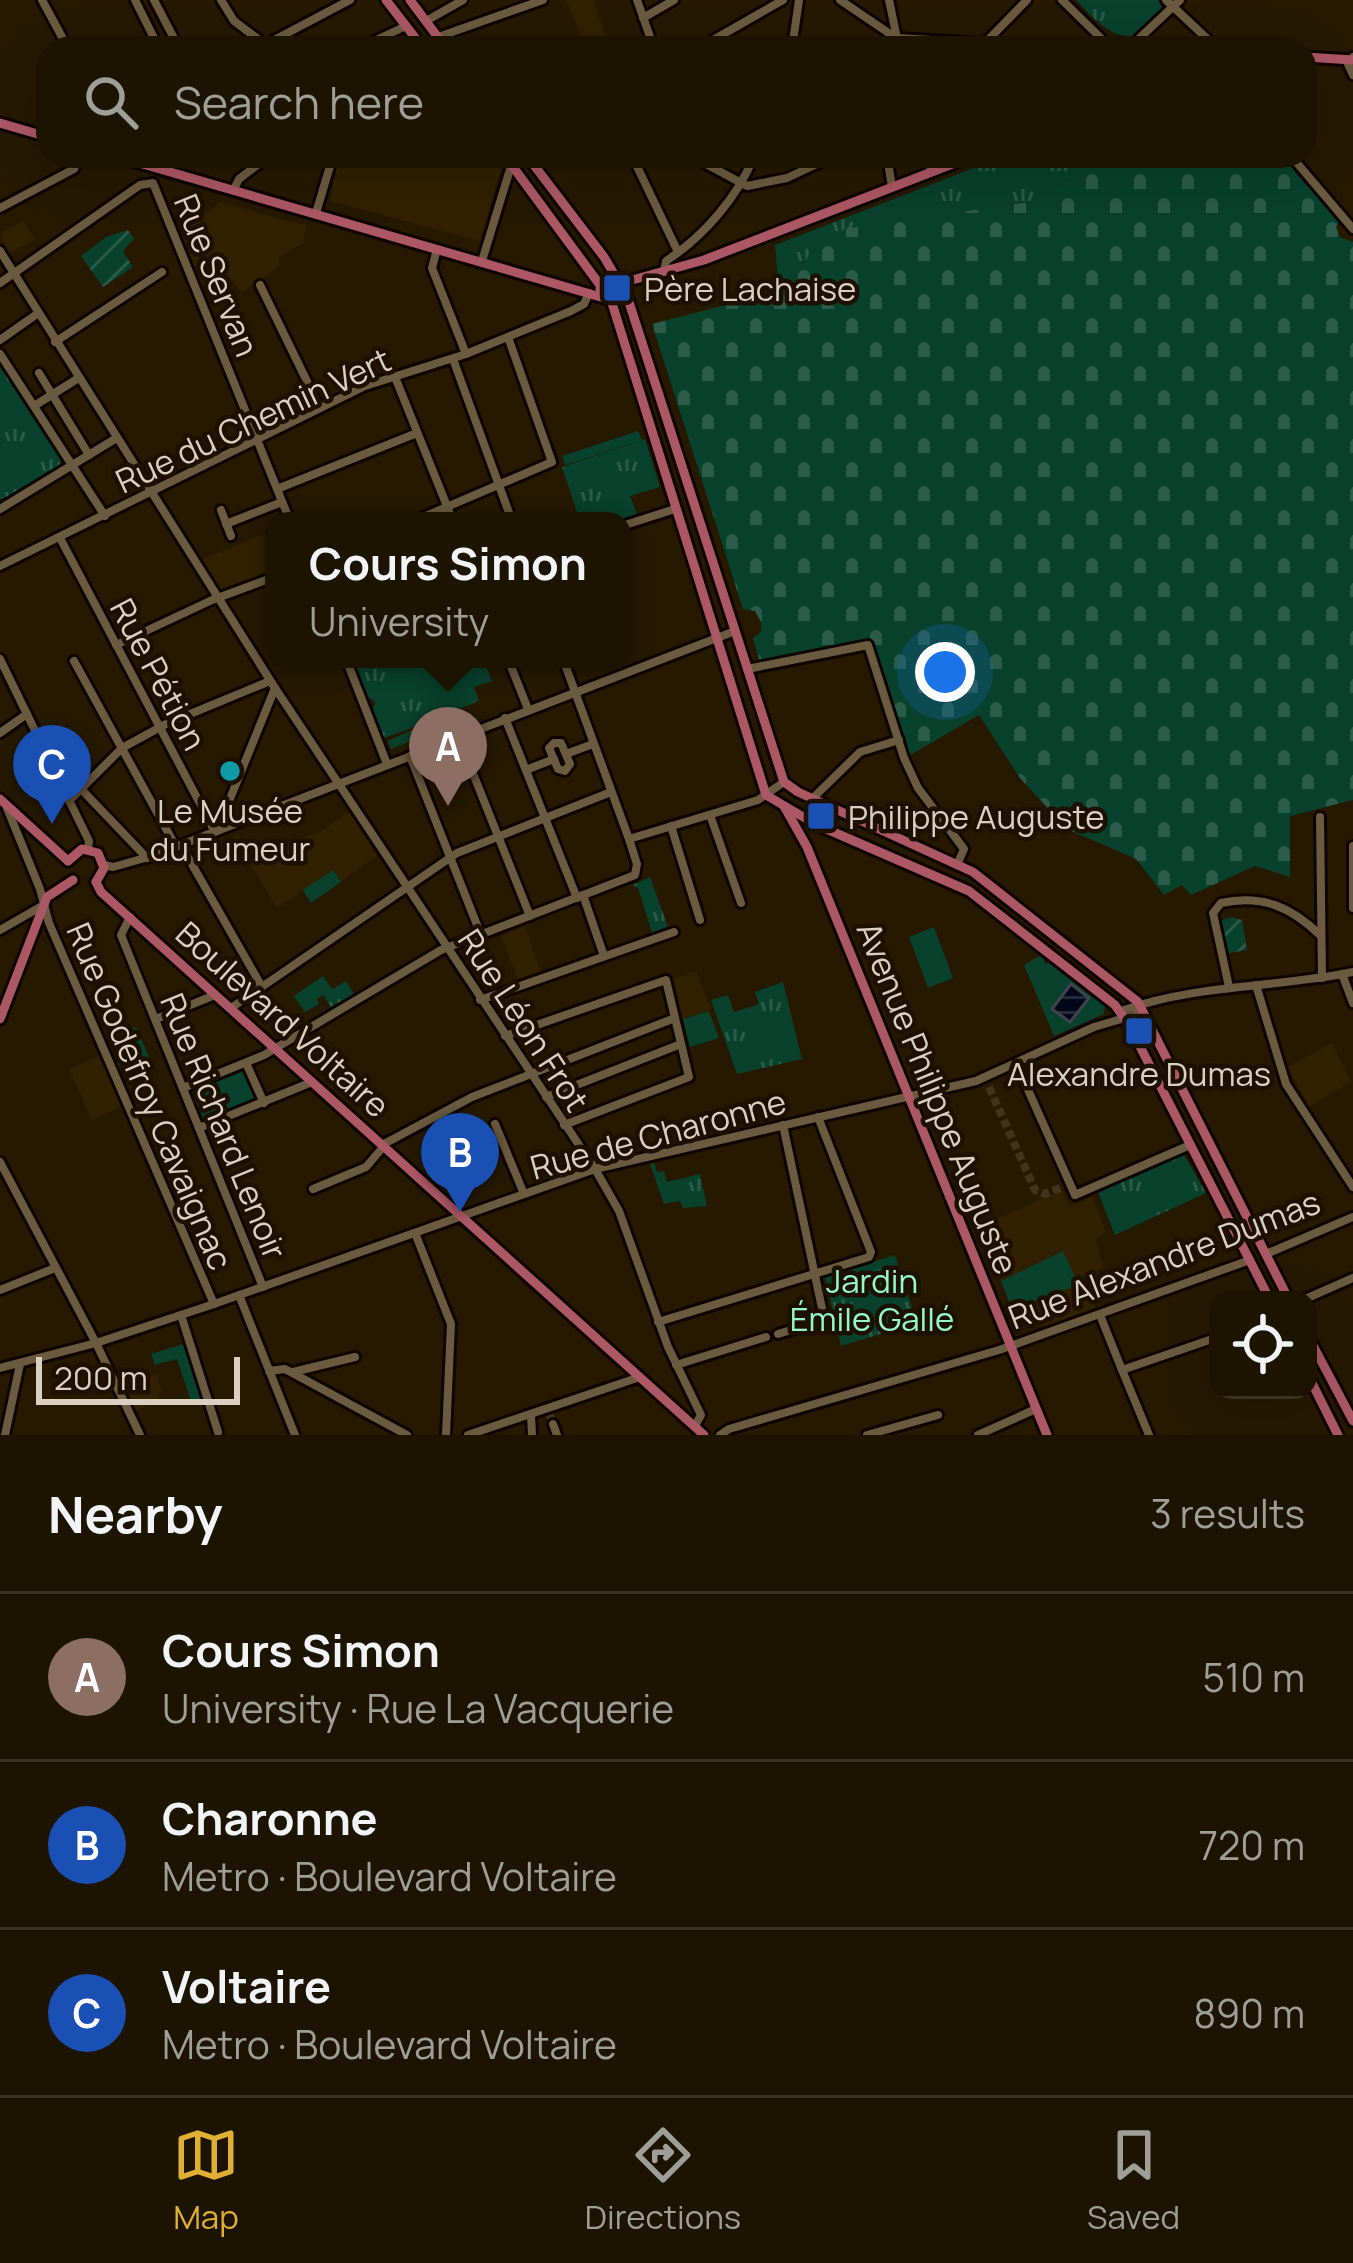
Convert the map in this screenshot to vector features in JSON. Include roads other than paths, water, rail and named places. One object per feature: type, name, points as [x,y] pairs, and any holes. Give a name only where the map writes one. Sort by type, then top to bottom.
[{"type":"main road","points":[[386,0],[413,36]]},
{"type":"main road","points":[[410,0],[437,36]]},
{"type":"main road","points":[[1317,58],[1352,59]]},
{"type":"main road","points":[[0,123],[36,134]]},
{"type":"main road","points":[[172,168],[611,300],[627,296],[659,274]]},
{"type":"main road","points":[[517,168],[611,300],[766,795],[969,891],[1114,1005],[1266,1291]]},
{"type":"main road","points":[[536,168],[622,283],[784,782],[980,876],[1142,1007],[1284,1291]]},
{"type":"main road","points":[[589,293],[659,274],[942,168]]},
{"type":"main road","points":[[676,509],[694,503]]},
{"type":"main road","name":"Avenue Philippe Auguste","points":[[798,792],[807,848]]},
{"type":"main road","points":[[2,802],[68,861],[73,880]]},
{"type":"main road","name":"Avenue Philippe Auguste","points":[[784,806],[807,848],[1047,1435]]},
{"type":"main road","points":[[68,861],[75,852],[88,849],[98,853],[104,865],[96,882],[84,885],[73,880]]},
{"type":"main road","points":[[969,891],[980,876]]},
{"type":"main road","points":[[0,1018],[46,897],[73,880]]},
{"type":"main road","name":"Boulevard Voltaire","points":[[96,882],[704,1435]]},
{"type":"main road","name":"Rue Alexandre Dumas","points":[[1250,1260],[1266,1254]]},
{"type":"main road","points":[[1317,1350],[1349,1402],[1353,1421]]},
{"type":"main road","points":[[1317,1393],[1338,1435]]},
{"type":"main road","points":[[1327,1412],[1349,1402]]},
{"type":"street","points":[[42,0],[62,36]]},
{"type":"street","points":[[135,0],[153,36]]},
{"type":"street","points":[[154,0],[172,36]]},
{"type":"street","points":[[221,0],[252,36]]},
{"type":"street","points":[[284,36],[350,0]]},
{"type":"street","points":[[426,21],[463,0]]},
{"type":"street","points":[[441,36],[539,0]]},
{"type":"street","points":[[637,0],[649,36]]},
{"type":"street","points":[[643,18],[674,0]]},
{"type":"street","points":[[720,36],[783,0]]},
{"type":"street","points":[[794,36],[799,0]]},
{"type":"street","points":[[840,0],[889,36]]},
{"type":"street","points":[[993,36],[1027,0]]},
{"type":"street","points":[[1062,0],[1099,36]]},
{"type":"street","points":[[890,1],[897,36]]},
{"type":"street","points":[[1140,36],[1173,2],[1206,36]]},
{"type":"street","points":[[385,36],[406,26]]},
{"type":"street","points":[[1352,59],[1353,75]]},
{"type":"street","points":[[0,208],[75,168]]},
{"type":"street","points":[[234,189],[253,168]]},
{"type":"street","points":[[316,213],[329,168]]},
{"type":"street","points":[[482,261],[507,168]]},
{"type":"street","points":[[638,168],[679,253]]},
{"type":"street","points":[[715,168],[743,183],[787,178],[808,168]]},
{"type":"street","points":[[659,274],[664,263],[679,253],[743,183],[749,168]]},
{"type":"street","points":[[889,168],[892,187]]},
{"type":"street","points":[[931,168],[932,172]]},
{"type":"street","points":[[1302,168],[1352,225]]},
{"type":"street","name":"Rue Servan","points":[[13,274],[140,185],[151,182],[286,512]]},
{"type":"street","points":[[437,248],[432,268],[466,354]]},
{"type":"street","name":"Rue Léon Frot","points":[[0,251],[273,685],[595,1169],[619,1211],[658,1322],[700,1415],[695,1426]]},
{"type":"street","points":[[55,342],[161,272]]},
{"type":"street","points":[[0,283],[13,274]]},
{"type":"street","points":[[260,285],[320,408]]},
{"type":"street","name":"Rue du Chemin Vert","points":[[0,566],[365,386],[508,337],[583,305],[589,293]]},
{"type":"street","points":[[0,340],[38,314]]},
{"type":"street","points":[[436,512],[552,460],[508,337]]},
{"type":"street","points":[[0,355],[105,516]]},
{"type":"street","points":[[454,358],[509,512]]},
{"type":"street","points":[[39,373],[89,455]]},
{"type":"street","points":[[394,377],[450,512]]},
{"type":"street","points":[[34,406],[77,379]]},
{"type":"street","points":[[277,489],[417,433]]},
{"type":"street","points":[[0,509],[115,440]]},
{"type":"street","points":[[226,524],[282,502]]},
{"type":"street","points":[[631,523],[676,509]]},
{"type":"street","points":[[221,510],[231,536]]},
{"type":"street","name":"Rue Pétion","points":[[60,538],[215,832]]},
{"type":"street","points":[[116,645],[265,580]]},
{"type":"street","points":[[104,865],[147,858],[735,631]]},
{"type":"street","points":[[747,670],[868,645],[918,788],[964,849],[957,865]]},
{"type":"street","points":[[0,659],[89,841],[88,849]]},
{"type":"street","points":[[74,661],[262,987]]},
{"type":"street","points":[[350,668],[387,764]]},
{"type":"street","points":[[512,668],[528,709]]},
{"type":"street","points":[[183,1088],[275,1048],[448,948],[635,875],[637,864],[629,839],[565,668]]},
{"type":"street","points":[[69,801],[122,748],[160,727],[273,685]]},
{"type":"street","points":[[228,827],[223,816],[273,685]]},
{"type":"street","points":[[0,733],[27,714]]},
{"type":"street","points":[[506,718],[604,956]]},
{"type":"street","points":[[458,736],[530,916]]},
{"type":"street","points":[[812,799],[860,752],[899,740]]},
{"type":"street","points":[[554,743],[561,743],[566,754],[570,764],[565,771],[549,761],[554,743]]},
{"type":"street","points":[[566,754],[593,743]]},
{"type":"street","points":[[410,756],[481,934]]},
{"type":"street","points":[[526,770],[549,761]]},
{"type":"street","points":[[629,839],[766,795],[784,782]]},
{"type":"street","points":[[82,790],[147,858]]},
{"type":"street","points":[[231,1008],[450,857],[611,792]]},
{"type":"street","name":"Rue Godefroy Cavaignac","points":[[2,802],[40,890],[42,906],[214,1304]]},
{"type":"street","points":[[710,814],[741,903]]},
{"type":"street","points":[[209,821],[223,816]]},
{"type":"street","points":[[1320,817],[1322,978]]},
{"type":"street","points":[[671,826],[700,920]]},
{"type":"street","points":[[1353,847],[1353,908]]},
{"type":"street","points":[[1228,987],[1213,913],[1221,903],[1278,904],[1320,935]]},
{"type":"street","points":[[0,930],[42,906]]},
{"type":"street","name":"Rue Richard Lenoir","points":[[130,917],[121,935],[263,1287]]},
{"type":"street","points":[[16,921],[32,935]]},
{"type":"street","points":[[480,1000],[674,932]]},
{"type":"street","points":[[1348,973],[1353,1003]]},
{"type":"street","name":"Rue de Charonne","points":[[0,1368],[214,1304],[595,1169],[987,1082],[1016,1063],[1123,1016],[1136,1015],[1142,1007],[1228,987],[1348,973]]},
{"type":"street","points":[[505,1036],[666,980],[689,1077],[564,1125]]},
{"type":"street","points":[[1256,985],[1286,1084],[1353,1187]]},
{"type":"street","points":[[155,1019],[215,994]]},
{"type":"street","points":[[314,1189],[366,1167],[383,1146],[472,1096],[675,1018]]},
{"type":"street","points":[[545,1096],[681,1044]]},
{"type":"street","points":[[246,1063],[263,1103]]},
{"type":"street","points":[[1016,1063],[1075,1195],[1190,1145]]},
{"type":"street","points":[[199,1128],[312,1082]]},
{"type":"street","points":[[658,1322],[871,1252],[818,1117]]},
{"type":"street","points":[[495,1124],[524,1194]]},
{"type":"street","points":[[783,1126],[823,1313],[819,1321]]},
{"type":"street","points":[[0,1162],[140,1435]]},
{"type":"street","name":"Rue Alexandre Dumas","points":[[1266,1254],[1353,1217]]},
{"type":"street","points":[[415,1233],[451,1324],[446,1435]]},
{"type":"street","name":"Rue Alexandre Dumas","points":[[720,1435],[1011,1346],[1250,1260]]},
{"type":"street","points":[[0,1290],[56,1268]]},
{"type":"street","points":[[1317,1294],[1353,1278]]},
{"type":"street","points":[[239,1295],[295,1435]]},
{"type":"street","points":[[1100,1314],[1149,1435]]},
{"type":"street","points":[[181,1315],[218,1432]]},
{"type":"street","points":[[778,1334],[807,1325]]},
{"type":"street","points":[[676,1365],[766,1337]]},
{"type":"street","points":[[1122,1370],[1209,1340]]},
{"type":"street","points":[[292,1372],[355,1357]]},
{"type":"street","points":[[5,1435],[20,1364]]},
{"type":"street","points":[[269,1371],[292,1372],[407,1435]]},
{"type":"street","points":[[467,1435],[640,1377]]},
{"type":"street","points":[[978,1435],[1036,1409]]},
{"type":"street","points":[[531,1415],[532,1435]]},
{"type":"street","points":[[867,1435],[938,1415]]},
{"type":"street","points":[[553,1424],[557,1435]]},
{"type":"water","points":[[1071,984],[1089,998],[1070,1022],[1052,1009]]},
{"type":"tunnel","points":[[989,1087],[1035,1190],[1045,1194],[1069,1184]]},
{"type":"tunnel","points":[[549,1412],[553,1424]]},
{"type":"place","name":"Père Lachaise","points":[[617,288]]},
{"type":"place","name":"Le Musée du Fumeur","points":[[230,771]]},
{"type":"place","name":"Cours Simon","points":[[448,806]]},
{"type":"place","name":"Philippe Auguste","points":[[821,816]]},
{"type":"place","name":"Voltaire","points":[[52,824]]},
{"type":"place","name":"Alexandre Dumas","points":[[1139,1031]]},
{"type":"place","name":"Charonne","points":[[460,1212]]},
{"type":"park label","name":"Jardin Émile Gallé","points":[[872,1299]]}]
